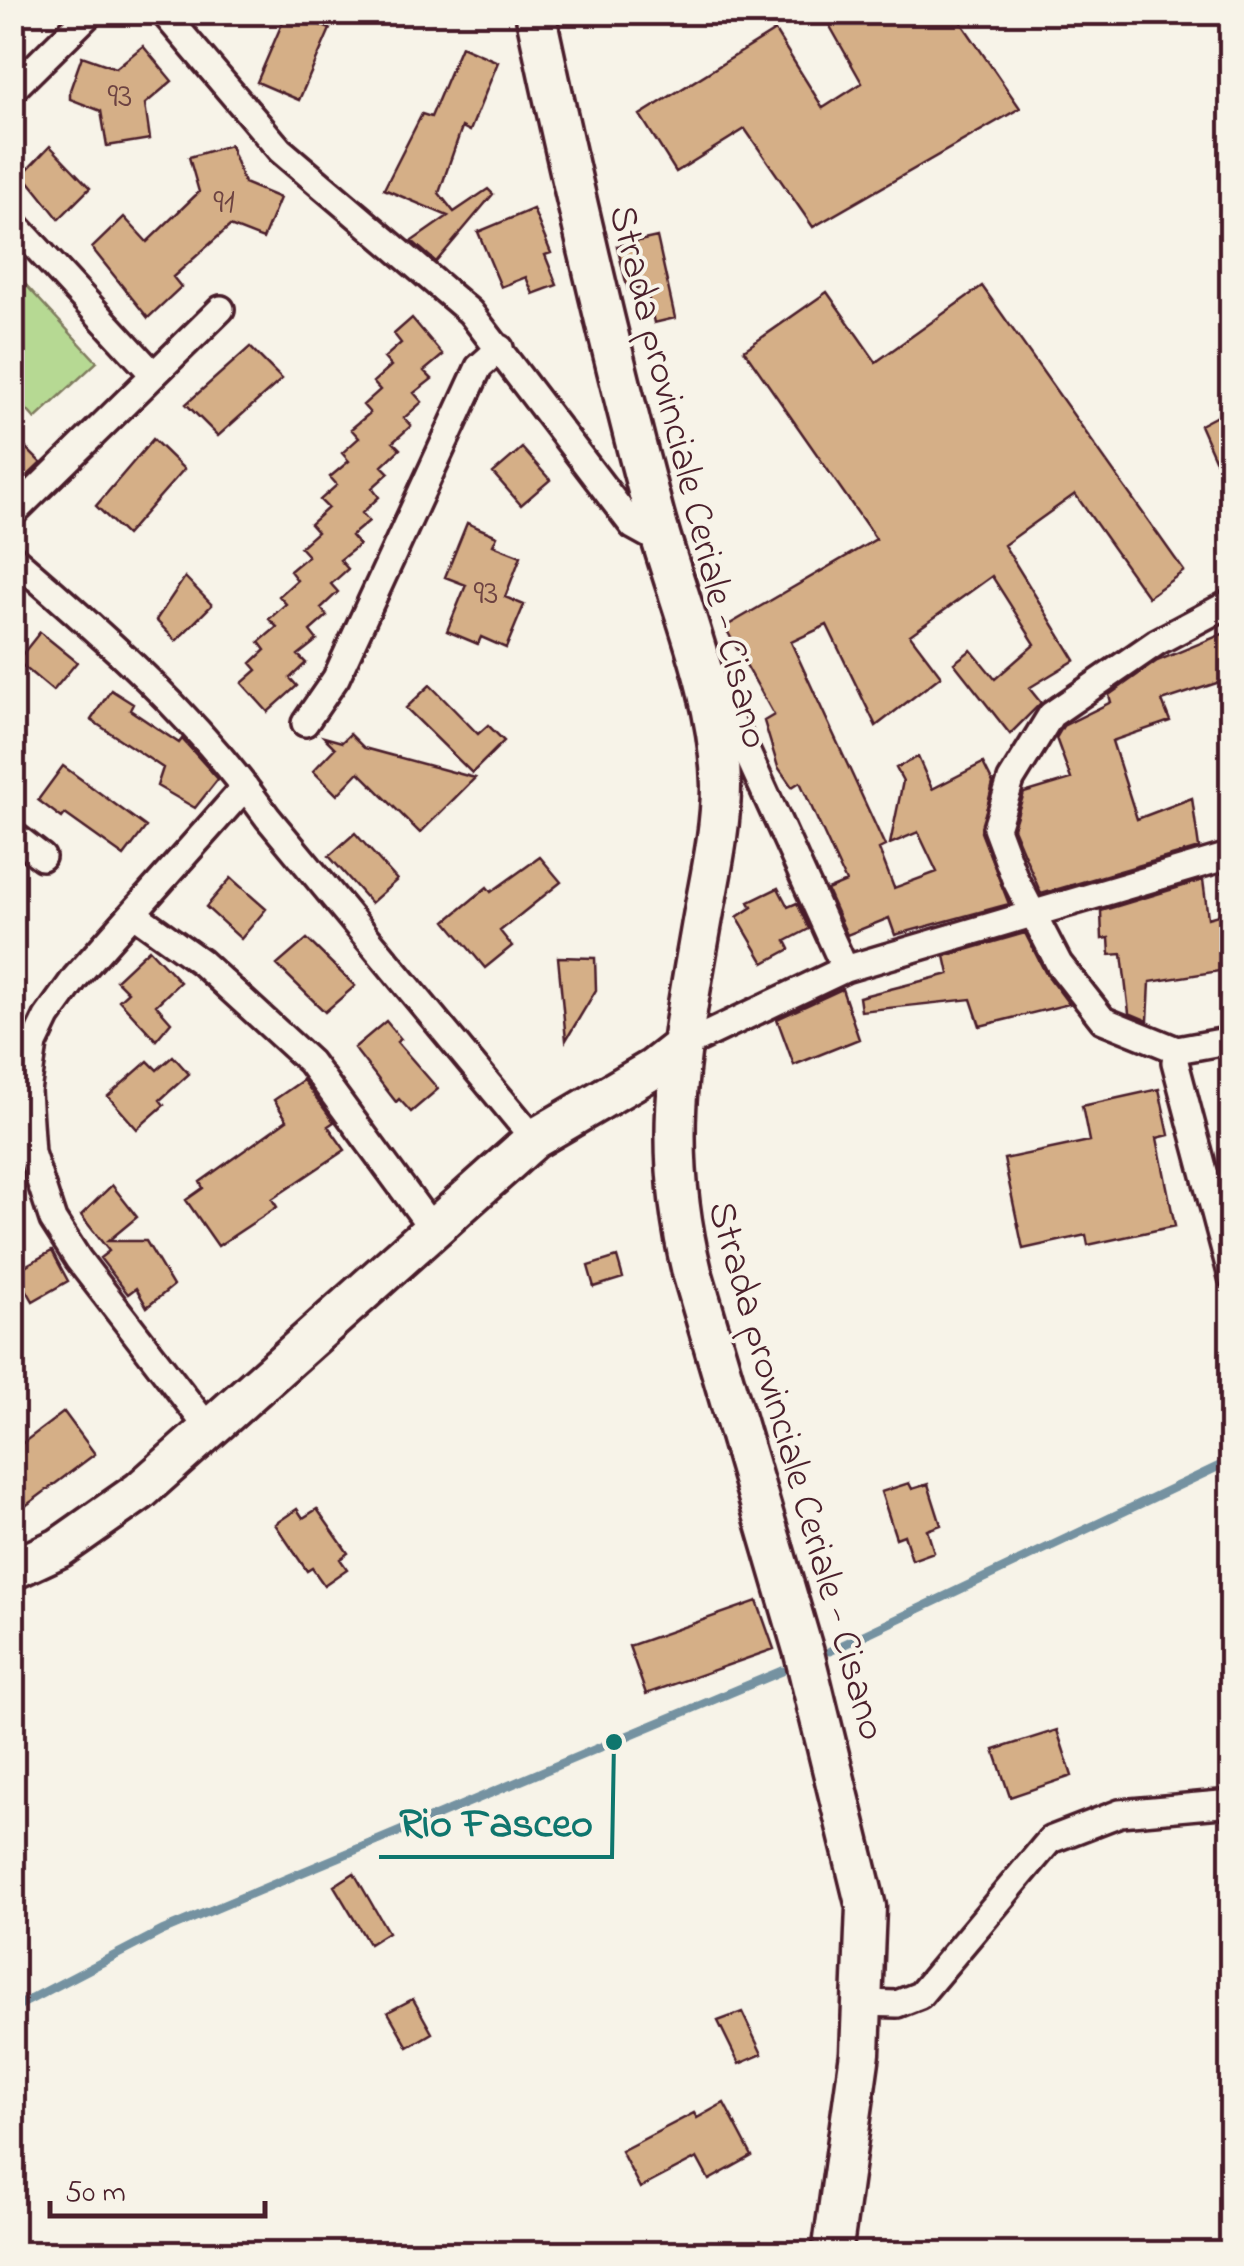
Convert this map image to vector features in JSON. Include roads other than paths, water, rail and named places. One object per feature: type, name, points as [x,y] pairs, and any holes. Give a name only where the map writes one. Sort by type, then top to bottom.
[{"type":"main road","name":"Strada provinciale Ceriale - Cisano","points":[[535,12],[576,206],[662,542],[712,709],[721,784],[718,831],[681,1047],[673,1122],[676,1208],[844,1804],[866,1907],[864,2003],[832,2254]]},
{"type":"main road","points":[[12,1570],[59,1548],[140,1491],[534,1139],[654,1068],[681,1047]]},
{"type":"street","points":[[12,90],[92,12]]},
{"type":"street","points":[[163,12],[280,150],[470,312],[632,526],[662,542]]},
{"type":"street","points":[[12,221],[153,374]]},
{"type":"street","points":[[12,514],[221,309]]},
{"type":"street","points":[[304,723],[336,678],[479,368],[500,348]]},
{"type":"street","points":[[12,557],[126,657],[246,787],[534,1139]]},
{"type":"street","points":[[1232,602],[1158,642],[1051,715],[1011,780],[996,828],[1059,964],[1104,1020],[1177,1050],[1232,1040]]},
{"type":"street","points":[[712,709],[724,712],[739,735],[845,969]]},
{"type":"street","points":[[209,1430],[78,1259],[53,1220],[31,1153],[27,1091],[34,1044],[75,978],[246,787]]},
{"type":"street","points":[[12,834],[42,857]]},
{"type":"street","points":[[681,1047],[845,969],[1232,855]]},
{"type":"street","points":[[134,914],[201,962],[310,1062],[431,1227]]},
{"type":"street","points":[[1177,1050],[1175,1062],[1232,1277]]},
{"type":"street","points":[[864,2003],[897,2004],[920,1996],[1050,1840],[1120,1813],[1232,1803]]},
{"type":"waterway","points":[[830,1651],[1232,1460]]},
{"type":"waterway","points":[[12,2009],[162,1931],[782,1671]]},
{"type":"place","name":"Rio Fasceo","points":[[614,1742]]}]
